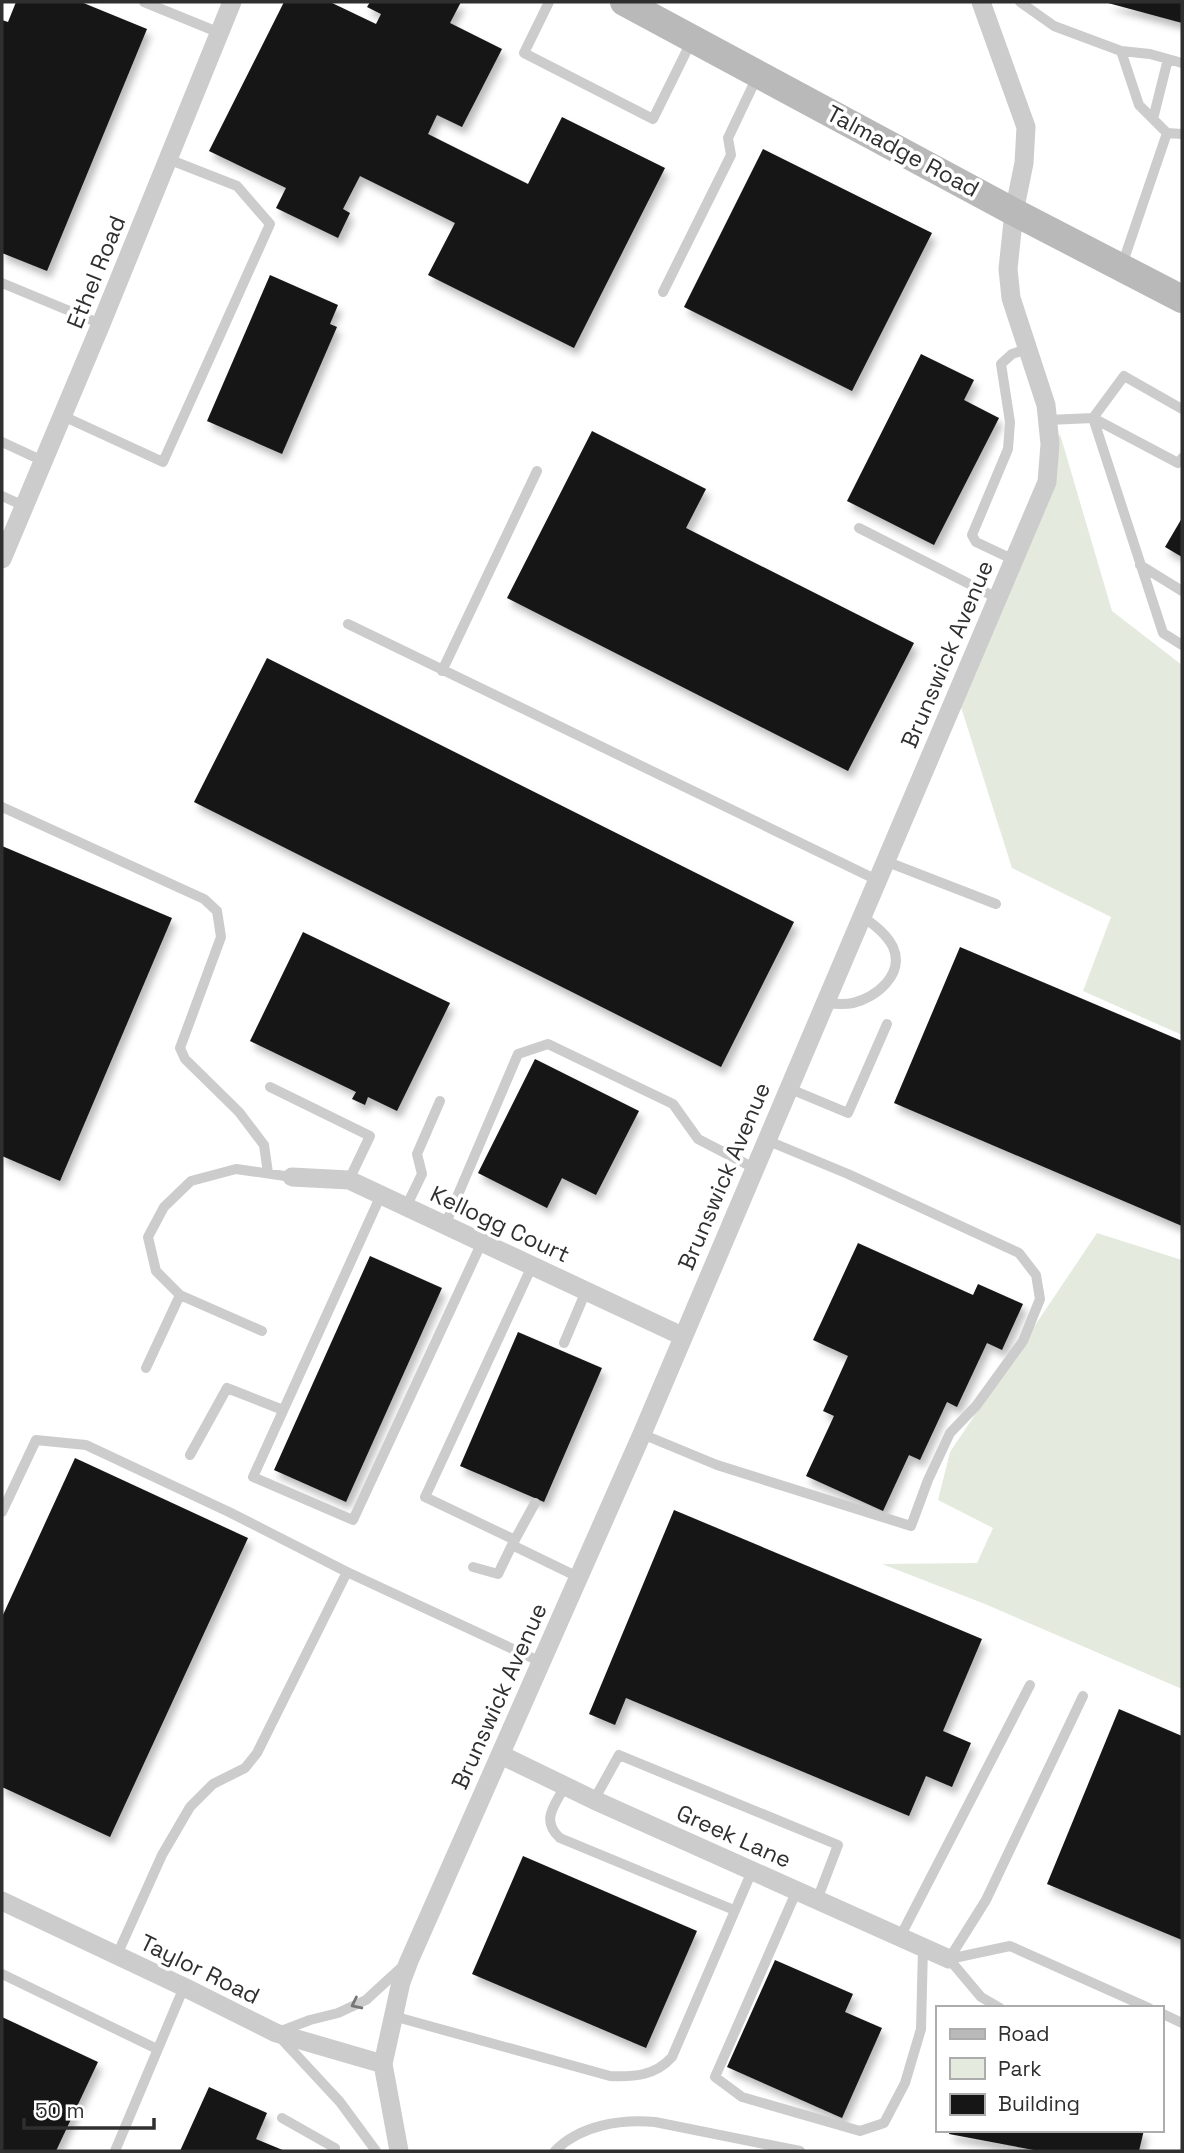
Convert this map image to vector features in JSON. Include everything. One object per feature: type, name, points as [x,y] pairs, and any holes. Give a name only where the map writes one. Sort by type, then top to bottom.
[{"type":"street","name":"Ethel Road","points":[[2,559],[232,2]]},
{"type":"street","name":"Talmadge Road","points":[[624,2],[1014,212],[1182,299]]},
{"type":"street","name":"Brunswick Avenue","points":[[399,2151],[383,2064],[401,1982],[409,1961],[642,1434],[1047,482],[1050,444],[1046,405],[1011,299],[1008,269],[1014,212],[1024,163],[1026,127],[981,2]]},
{"type":"street","name":"Kellogg Court","points":[[292,1177],[349,1180],[682,1336]]},
{"type":"street","name":"Greek Lane","points":[[501,1755],[594,1800],[949,1959]]},
{"type":"street","name":"Taylor Road","points":[[2,1901],[276,2033],[383,2064]]},
{"type":"lane","points":[[144,2],[220,33]]},
{"type":"lane","points":[[549,2],[524,54],[653,119],[693,39]]},
{"type":"lane","points":[[1020,2],[1054,26],[1121,51],[1182,63]]},
{"type":"lane","points":[[1121,51],[1139,105],[1167,133],[1182,134]]},
{"type":"lane","points":[[1153,119],[1168,59]]},
{"type":"lane","points":[[663,292],[731,155],[728,138],[759,74]]},
{"type":"lane","points":[[1121,268],[1167,133]]},
{"type":"lane","points":[[63,416],[163,462],[270,224],[236,186],[169,159]]},
{"type":"lane","points":[[2,283],[101,324]]},
{"type":"lane","points":[[1014,560],[976,542],[972,535],[1008,449],[1010,422],[1001,364],[1012,354],[1027,349]]},
{"type":"lane","points":[[1093,418],[1124,376],[1182,410]]},
{"type":"lane","points":[[1048,420],[1093,418],[1178,463],[1182,458]]},
{"type":"lane","points":[[1093,418],[1163,633],[1182,645]]},
{"type":"lane","points":[[2,442],[43,461]]},
{"type":"lane","points":[[442,671],[537,471]]},
{"type":"lane","points":[[2,495],[24,506]]},
{"type":"lane","points":[[859,528],[997,598]]},
{"type":"lane","points":[[1140,565],[1182,591]]},
{"type":"lane","points":[[348,624],[877,880]]},
{"type":"lane","points":[[2,807],[204,899],[217,911],[221,937],[180,1048],[185,1059],[239,1112],[264,1145],[268,1173]]},
{"type":"lane","points":[[885,861],[996,904]]},
{"type":"lane","points":[[825,1003],[845,1004],[863,1000],[875,994],[893,974],[896,960],[887,936],[862,916]]},
{"type":"lane","points":[[788,1088],[848,1113],[887,1024]]},
{"type":"lane","points":[[445,1225],[518,1054],[548,1044],[673,1104],[698,1139],[754,1167]]},
{"type":"lane","points":[[270,1087],[369,1136],[349,1180]]},
{"type":"lane","points":[[407,1207],[422,1174],[417,1154],[440,1101]]},
{"type":"lane","points":[[642,1434],[717,1465],[911,1526],[928,1480],[950,1433],[975,1406],[1023,1341],[1040,1299],[1036,1275],[1018,1253],[848,1174],[766,1140]]},
{"type":"lane","points":[[262,1331],[180,1295],[156,1271],[148,1237],[164,1206],[191,1181],[236,1169],[292,1177]]},
{"type":"lane","points":[[381,1195],[253,1477],[353,1520],[482,1242]]},
{"type":"lane","points":[[533,1266],[425,1497],[578,1577]]},
{"type":"lane","points":[[564,1343],[586,1291]]},
{"type":"lane","points":[[146,1368],[180,1295]]},
{"type":"lane","points":[[190,1455],[227,1388],[283,1410]]},
{"type":"lane","points":[[2,1512],[36,1440],[86,1444],[347,1572],[541,1662]]},
{"type":"lane","points":[[473,1567],[498,1574],[535,1503]]},
{"type":"lane","points":[[117,1955],[162,1856],[190,1807],[213,1784],[246,1768],[257,1753],[347,1572]]},
{"type":"lane","points":[[900,1937],[1030,1685]]},
{"type":"lane","points":[[949,1959],[986,1900],[1083,1696]]},
{"type":"lane","points":[[594,1800],[619,1755],[838,1845],[817,1900]]},
{"type":"lane","points":[[565,1786],[550,1818],[552,1832],[560,1838],[734,1910]]},
{"type":"lane","points":[[393,2016],[610,2076],[629,2077],[664,2066],[672,2057],[752,1871]]},
{"type":"lane","points":[[797,1890],[715,2077],[742,2097],[860,2131],[884,2123],[905,2083],[921,2029],[923,1947]]},
{"type":"lane","points":[[949,1959],[1010,1946],[1145,2006]]},
{"type":"lane","points":[[949,1959],[981,1997],[997,2006]]},
{"type":"lane","points":[[376,2151],[340,2102],[276,2033],[366,2000],[409,1961]]},
{"type":"lane","points":[[2,1974],[157,2049]]},
{"type":"lane","points":[[115,2151],[184,1987]]},
{"type":"lane","points":[[1163,2014],[1182,2023]]},
{"type":"lane","points":[[282,2118],[335,2148],[334,2151]]},
{"type":"lane","points":[[555,2151],[590,2130],[632,2120],[655,2122],[800,2151]]},
{"type":"green space","points":[[1060,434],[1112,611],[1182,665],[1182,1035],[1083,991],[1111,917],[1012,868],[960,704]]},
{"type":"green space","points":[[1097,1233],[1182,1260],[1182,1689],[985,1604],[882,1564],[977,1563],[993,1528],[938,1500],[950,1452]]},
{"type":"building","points":[[16,2],[81,2],[147,29],[47,271],[2,253],[2,20],[8,22]]},
{"type":"building","points":[[284,2],[330,2],[376,24],[381,14],[367,7],[370,2],[461,2],[450,23],[502,49],[462,127],[437,115],[428,134],[528,184],[562,117],[665,168],[574,348],[428,275],[455,223],[360,176],[343,209],[350,213],[338,238],[276,208],[286,188],[209,151]]},
{"type":"building","points":[[1108,2],[1182,2],[1182,23],[1108,3]]},
{"type":"building","points":[[763,149],[932,233],[852,391],[684,307]]},
{"type":"building","points":[[270,275],[338,305],[330,324],[337,327],[282,454],[207,421]]},
{"type":"building","points":[[921,354],[974,380],[964,400],[999,418],[934,545],[847,501]]},
{"type":"building","points":[[592,431],[706,489],[686,528],[914,643],[848,771],[507,598]]},
{"type":"building","points":[[1182,518],[1182,557],[1165,547]]},
{"type":"building","points":[[267,658],[794,922],[721,1067],[194,802]]},
{"type":"building","points":[[2,846],[172,918],[60,1181],[2,1156]]},
{"type":"building","points":[[303,932],[450,1003],[397,1111],[368,1097],[365,1105],[352,1099],[356,1092],[250,1041]]},
{"type":"building","points":[[960,947],[1182,1041],[1182,1226],[894,1103]]},
{"type":"building","points":[[535,1059],[639,1111],[596,1195],[562,1178],[547,1208],[478,1173]]},
{"type":"building","points":[[858,1243],[973,1295],[978,1284],[1023,1304],[1002,1350],[987,1343],[957,1407],[947,1402],[920,1460],[909,1455],[883,1511],[806,1476],[834,1416],[823,1411],[848,1356],[813,1340]]},
{"type":"building","points":[[370,1256],[442,1288],[346,1502],[274,1470]]},
{"type":"building","points":[[518,1332],[602,1368],[544,1502],[460,1466]]},
{"type":"building","points":[[75,1458],[248,1538],[110,1837],[2,1787],[2,1617]]},
{"type":"building","points":[[674,1510],[982,1639],[943,1731],[971,1743],[952,1787],[926,1776],[909,1816],[626,1698],[615,1725],[589,1714]]},
{"type":"building","points":[[1119,1709],[1182,1736],[1182,1940],[1047,1884]]},
{"type":"building","points":[[523,1856],[697,1931],[646,2048],[472,1974]]},
{"type":"building","points":[[775,1960],[853,1994],[845,2012],[882,2028],[842,2118],[727,2067]]},
{"type":"building","points":[[2,2017],[98,2062],[56,2151],[2,2151]]},
{"type":"building","points":[[209,2087],[267,2113],[256,2139],[285,2151],[180,2151]]},
{"type":"building","points":[[1144,2132],[1139,2151],[1039,2151],[949,2134]]}]
